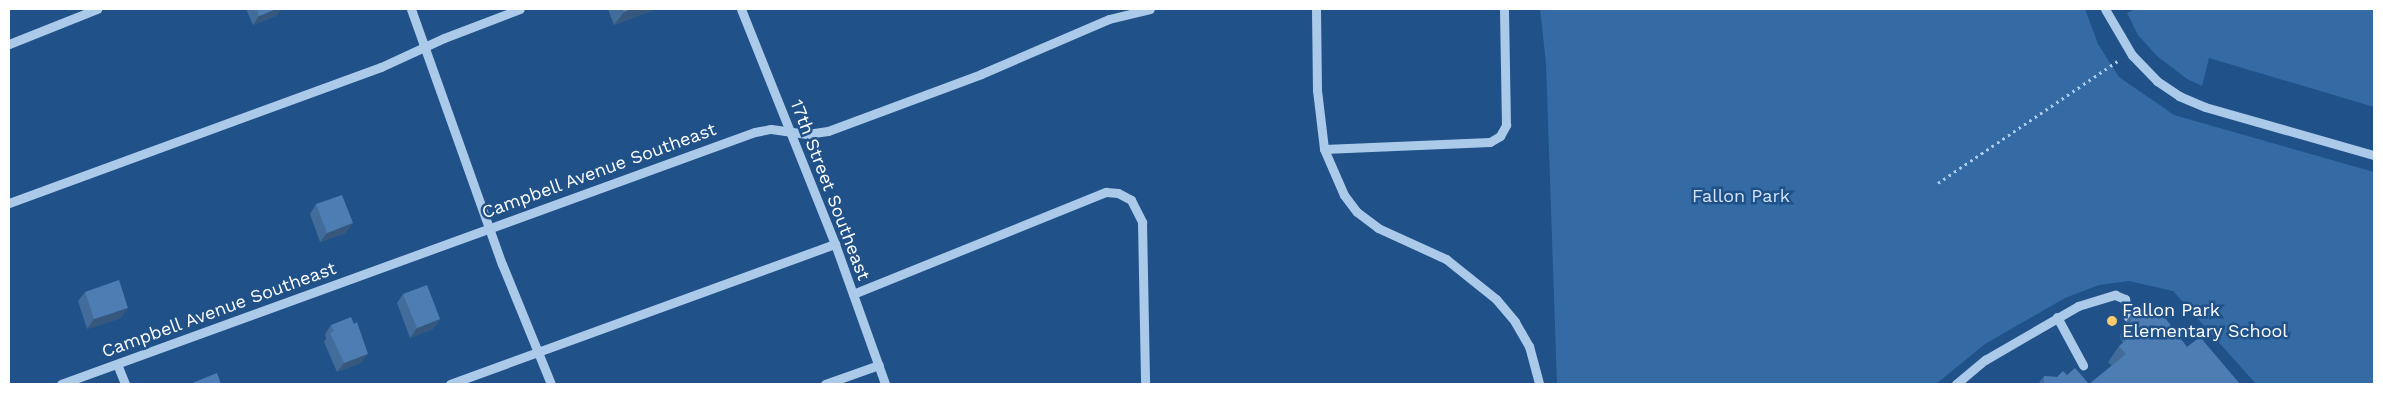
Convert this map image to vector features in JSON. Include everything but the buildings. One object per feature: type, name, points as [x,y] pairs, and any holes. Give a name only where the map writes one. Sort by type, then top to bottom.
[{"type":"street","points":[[9,44],[97,9]]},
{"type":"street","points":[[411,9],[490,229],[551,384]]},
{"type":"street","points":[[9,203],[381,67],[425,47],[520,9]]},
{"type":"street","name":"17th Street Southeast","points":[[741,9],[835,244],[885,384]]},
{"type":"street","name":"Campbell Avenue Southeast","points":[[61,384],[756,132],[771,129],[791,133],[828,131],[1133,10],[1150,9]]},
{"type":"street","points":[[1316,9],[1318,90],[1324,149],[1331,172],[1357,212],[1378,228],[1446,259],[1496,299],[1515,322],[1529,346],[1539,384]]},
{"type":"street","points":[[1324,149],[1490,142],[1500,136],[1506,125],[1504,9]]},
{"type":"street","points":[[2105,9],[2129,51],[2156,81],[2205,107],[2374,155]]},
{"type":"street","points":[[853,294],[1106,192],[1118,193],[1131,200],[1142,222],[1145,384]]},
{"type":"street","points":[[450,384],[835,244]]},
{"type":"street","points":[[1956,384],[1985,360],[2057,317],[2102,296],[2116,295],[2125,299],[2128,317]]},
{"type":"street","points":[[2057,317],[2083,365]]},
{"type":"street","points":[[117,364],[125,384]]},
{"type":"street","points":[[825,384],[878,365]]},
{"type":"path","points":[[1938,183],[2129,51]]},
{"type":"green space","name":"Fallon Park","points":[[1540,9],[2085,9],[2098,44],[2119,77],[2174,115],[2374,172],[2374,384],[2256,384],[2173,291],[2129,281],[2099,285],[2065,298],[1985,344],[1936,384],[1557,384],[1546,63]]},
{"type":"green space","points":[[2135,9],[2374,9],[2374,107],[2209,58],[2202,86],[2187,79],[2157,56],[2138,35],[2127,13]]},
{"type":"place","name":"Fallon Park Elementary School","points":[[2112,321]]}]
